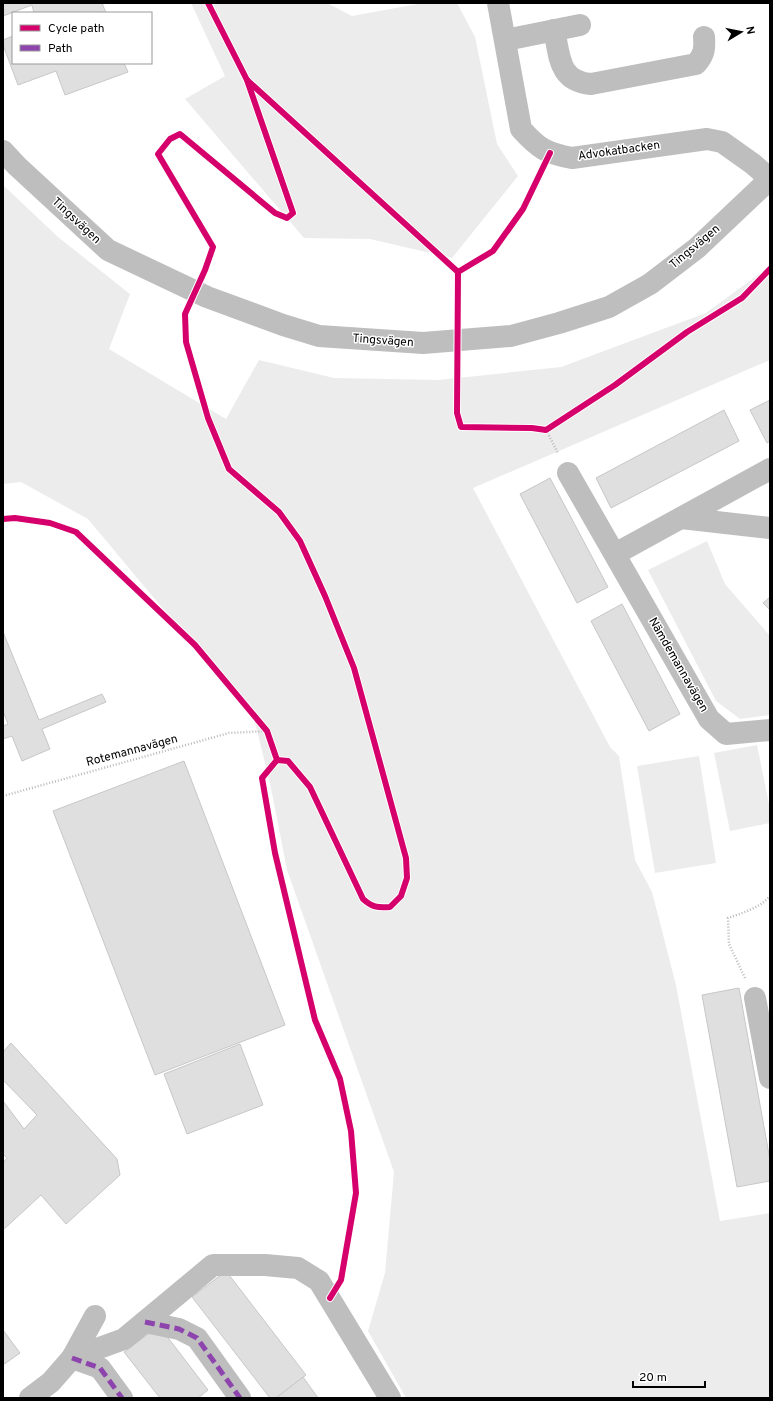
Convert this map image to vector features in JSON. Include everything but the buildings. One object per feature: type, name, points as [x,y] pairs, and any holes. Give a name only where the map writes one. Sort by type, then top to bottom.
[{"type":"street","name":"Advokatbacken","points":[[498,3],[506,40],[521,129],[533,143],[550,153],[572,158],[707,139],[722,142],[753,164],[770,179]]},
{"type":"street","points":[[506,40],[580,25]]},
{"type":"street","points":[[554,30],[563,69],[571,78],[582,83],[591,84],[696,64],[702,57],[705,48],[704,37]]},
{"type":"street","name":"Tingsvägen","points":[[3,151],[17,166],[108,250],[207,297],[283,326],[319,336],[423,343],[511,336],[609,307],[650,284],[697,248],[770,179]]},
{"type":"street","points":[[615,554],[770,469]]},
{"type":"street","name":"Nämdemannavägen","points":[[568,472],[709,719],[726,734],[770,730]]},
{"type":"street","points":[[681,518],[770,528]]},
{"type":"street","points":[[755,998],[770,1078]]},
{"type":"street","points":[[72,1358],[124,1340],[213,1265],[265,1265],[298,1268],[319,1281],[390,1398]]},
{"type":"street","points":[[30,1398],[51,1382],[72,1358],[95,1316]]},
{"type":"street","points":[[145,1322],[179,1329],[197,1338],[240,1398]]},
{"type":"street","points":[[72,1358],[100,1368],[122,1398]]},
{"type":"path","points":[[539,429],[546,430],[552,426]]},
{"type":"path","points":[[262,726],[267,731],[269,738]]},
{"type":"path","points":[[755,998],[729,944],[728,918],[748,911],[768,899],[770,896]]},
{"type":"shaded area","points":[[191,3],[327,3],[352,16],[423,3],[457,3],[475,37],[497,144],[518,176],[452,258],[370,239],[304,238],[185,99],[225,76]]},
{"type":"shaded area","points":[[3,185],[58,237],[130,294],[109,349],[226,419],[259,360],[334,378],[438,380],[561,367],[706,313],[770,266],[770,360],[473,488],[610,747],[619,756],[635,860],[652,892],[676,985],[720,1221],[770,1213],[770,1398],[406,1398],[368,1331],[385,1273],[394,1172],[287,870],[271,788],[254,718],[88,519],[21,482],[3,484]]},
{"type":"shaded area","points":[[707,541],[725,584],[770,636],[770,715],[740,719],[716,701],[648,570]]},
{"type":"shaded area","points":[[757,745],[770,809],[770,823],[730,831],[714,753]]},
{"type":"shaded area","points":[[699,756],[716,863],[655,873],[637,766]]},
{"type":"marked path","points":[[145,1322],[179,1329],[197,1338],[240,1398]]},
{"type":"marked path","points":[[72,1358],[100,1368],[122,1398]]},
{"type":"cycle path","points":[[208,3],[247,80]]},
{"type":"cycle path","points":[[277,760],[288,761],[310,787],[363,899],[369,904],[375,906],[390,907],[401,896],[407,878],[406,858],[354,668],[325,596],[300,541],[279,512],[229,469],[208,418],[186,342],[185,314],[205,270],[213,247],[158,154],[170,139],[180,134],[275,213],[287,218],[293,213],[247,80],[458,272],[457,413],[461,427],[532,428],[546,430],[615,385],[687,332],[742,298],[770,269]]},
{"type":"cycle path","points":[[458,272],[493,251],[523,209],[550,153]]},
{"type":"cycle path","points":[[3,519],[15,518],[50,523],[76,532],[195,645],[267,731],[277,760],[262,778],[275,853],[315,1020],[340,1079],[351,1131],[356,1193],[341,1280],[330,1298]]}]
